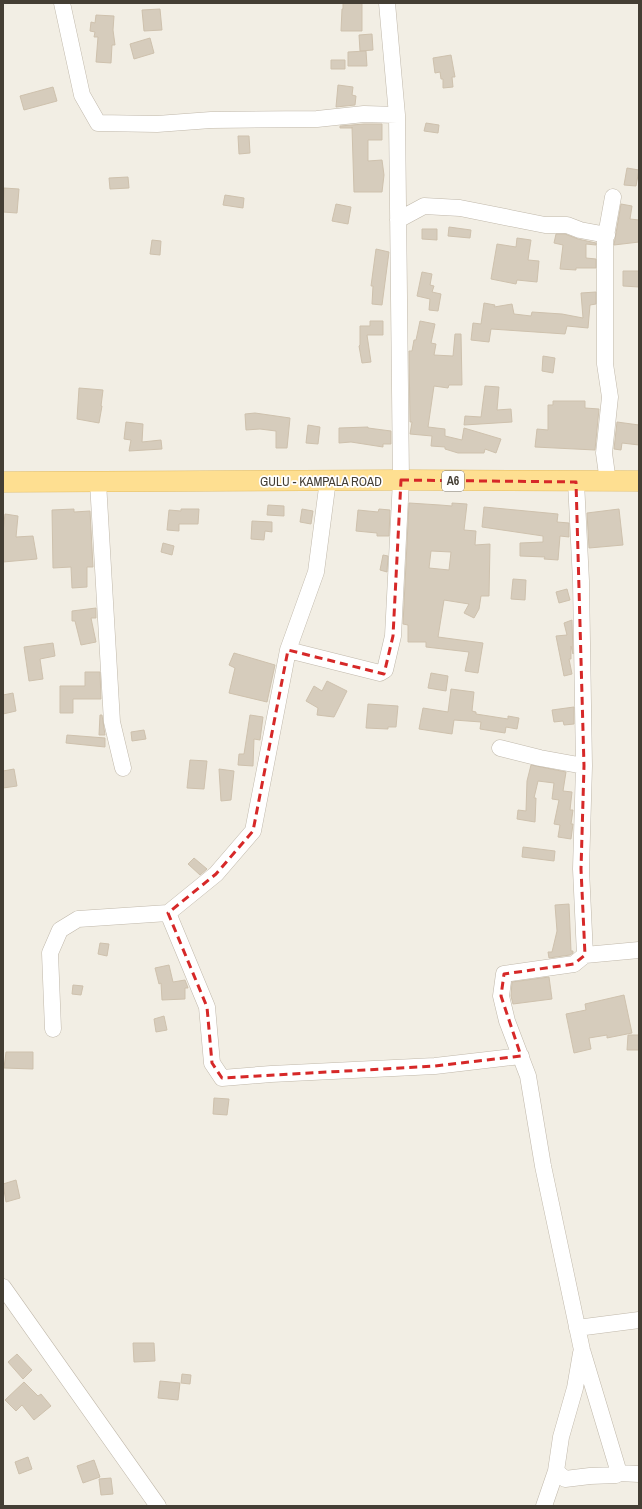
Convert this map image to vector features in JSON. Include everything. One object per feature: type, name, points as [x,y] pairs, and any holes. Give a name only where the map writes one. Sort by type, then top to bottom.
[{"type":"main road","name":"GULU - KAMPALA ROAD","points":[[3,482],[328,480],[576,482],[639,481]]},
{"type":"street","points":[[62,3],[82,95],[98,123],[157,124],[211,120],[317,119],[364,114],[397,115]]},
{"type":"street","points":[[288,650],[380,673],[385,670],[393,636],[401,480],[397,115],[387,3]]},
{"type":"street","points":[[608,482],[604,453],[610,397],[605,364],[605,255],[614,197]]},
{"type":"street","points":[[398,220],[424,206],[460,208],[545,225],[567,225],[580,230],[607,235]]},
{"type":"street","points":[[53,1029],[50,953],[60,930],[78,919],[168,913],[216,874],[253,831],[288,650],[316,572],[328,480]]},
{"type":"street","points":[[98,482],[112,722],[123,768]]},
{"type":"street","points":[[576,482],[581,581],[584,766],[581,869],[585,955]]},
{"type":"street","points":[[500,748],[540,758],[584,766]]},
{"type":"street","points":[[168,913],[207,1007],[212,1063],[222,1078],[271,1074],[435,1066],[521,1056]]},
{"type":"street","points":[[619,1473],[582,1350],[543,1166],[528,1076],[507,1021],[501,996],[504,974],[574,964],[585,955],[639,950]]},
{"type":"street","points":[[3,1287],[158,1506]]},
{"type":"street","points":[[577,1328],[639,1320]]},
{"type":"street","points":[[544,1506],[556,1471],[561,1438],[575,1388],[582,1350]]},
{"type":"street","points":[[556,1471],[565,1479],[616,1475],[619,1473],[639,1474]]},
{"type":"highlighted area","points":[[401,480],[576,482],[584,766],[581,869],[585,955],[574,964],[504,974],[501,996],[521,1056],[435,1066],[222,1078],[212,1063],[207,1007],[168,913],[216,874],[253,831],[288,650],[384,674],[393,636]]},
{"type":"building","points":[[343,3],[362,3],[362,31],[341,31]]},
{"type":"building","points":[[160,9],[162,30],[144,31],[142,10]]},
{"type":"building","points":[[96,15],[114,16],[113,30],[115,45],[112,45],[111,63],[96,62],[98,37],[94,37],[95,32],[90,31],[91,22],[95,23]]},
{"type":"building","points":[[372,34],[373,50],[360,51],[359,35]]},
{"type":"building","points":[[150,38],[154,53],[134,59],[130,44]]},
{"type":"building","points":[[366,51],[367,66],[348,66],[348,52]]},
{"type":"building","points":[[451,55],[455,77],[452,77],[453,87],[443,88],[443,79],[441,79],[440,72],[435,73],[433,58]]},
{"type":"building","points":[[331,60],[345,60],[345,69],[331,69]]},
{"type":"building","points":[[338,85],[353,87],[352,95],[356,96],[355,105],[336,107]]},
{"type":"building","points":[[53,87],[57,101],[24,110],[20,96]]},
{"type":"building","points":[[426,123],[439,125],[438,133],[424,131]]},
{"type":"building","points":[[382,124],[382,140],[368,140],[368,161],[382,160],[384,175],[382,192],[354,192],[352,127],[340,128],[340,126]]},
{"type":"building","points":[[238,136],[249,136],[250,153],[239,154]]},
{"type":"building","points":[[627,168],[639,170],[636,186],[624,185]]},
{"type":"building","points":[[128,177],[129,188],[110,189],[109,178]]},
{"type":"building","points":[[4,188],[19,189],[17,213],[3,212]]},
{"type":"building","points":[[225,195],[244,198],[243,208],[223,205]]},
{"type":"building","points":[[336,204],[351,207],[348,224],[332,221]]},
{"type":"building","points":[[621,204],[632,206],[630,219],[639,220],[639,242],[614,245]]},
{"type":"building","points":[[449,227],[471,230],[470,238],[448,236]]},
{"type":"building","points":[[422,229],[437,229],[437,240],[422,239]]},
{"type":"building","points":[[556,234],[565,234],[596,243],[596,245],[586,244],[586,258],[596,259],[596,268],[576,268],[576,270],[560,269],[563,245],[554,243]]},
{"type":"building","points":[[517,238],[531,240],[528,260],[539,261],[537,282],[517,280],[516,284],[491,279],[497,244],[516,247]]},
{"type":"building","points":[[152,240],[161,241],[160,255],[150,254]]},
{"type":"building","points":[[376,249],[389,252],[382,305],[372,304],[373,286],[371,286]]},
{"type":"building","points":[[623,271],[639,271],[639,287],[623,286]]},
{"type":"building","points":[[422,272],[432,274],[430,285],[434,286],[432,292],[441,294],[438,311],[429,310],[430,299],[417,296]]},
{"type":"building","points":[[596,292],[596,304],[590,305],[588,328],[567,326],[565,334],[491,329],[489,342],[471,340],[473,323],[481,324],[484,303],[495,305],[494,307],[512,304],[514,314],[531,316],[532,312],[562,314],[583,318],[581,293]]},
{"type":"building","points":[[370,321],[383,321],[383,335],[367,335],[371,362],[362,363],[359,346],[360,326],[370,326]]},
{"type":"building","points":[[420,321],[435,324],[431,343],[436,344],[434,355],[453,356],[455,334],[461,334],[462,385],[449,385],[448,388],[434,386],[428,427],[445,429],[445,436],[462,440],[464,428],[501,439],[496,453],[485,449],[484,453],[458,453],[445,449],[445,447],[431,446],[432,436],[410,434],[412,422],[410,422],[409,351],[412,351]]},
{"type":"building","points":[[543,356],[555,358],[553,373],[542,371]]},
{"type":"building","points":[[485,386],[499,387],[497,410],[511,409],[512,422],[464,425],[465,416],[481,417]]},
{"type":"building","points":[[79,388],[103,390],[99,423],[77,419]]},
{"type":"building","points":[[553,401],[585,401],[585,408],[599,409],[595,450],[535,447],[537,429],[548,430],[548,405],[553,405]]},
{"type":"building","points":[[255,413],[290,418],[287,448],[276,448],[276,431],[260,429],[246,430],[245,414]]},
{"type":"building","points":[[126,422],[143,424],[142,442],[161,440],[162,449],[129,451],[131,440],[124,439]]},
{"type":"building","points":[[617,422],[639,425],[639,445],[622,443],[621,450],[614,449]]},
{"type":"building","points":[[308,425],[320,427],[318,444],[306,443]]},
{"type":"building","points":[[368,427],[391,431],[391,444],[383,444],[383,447],[351,442],[339,443],[339,428]]},
{"type":"building","points":[[409,503],[452,506],[452,503],[467,504],[464,530],[476,531],[475,545],[490,544],[489,596],[481,596],[479,609],[474,618],[464,613],[469,604],[444,600],[438,637],[483,643],[478,673],[465,671],[469,652],[426,647],[426,642],[408,642],[408,625],[403,624]],"holes":[[[431,551],[451,552],[449,570],[429,568]]]},
{"type":"building","points":[[268,505],[284,506],[284,516],[267,515]]},
{"type":"building","points":[[484,507],[558,514],[557,522],[569,523],[569,537],[560,536],[558,560],[544,559],[545,557],[520,556],[520,543],[543,542],[543,536],[482,527]]},
{"type":"building","points":[[74,509],[74,512],[90,511],[93,567],[87,567],[87,587],[72,588],[71,567],[53,568],[52,510]]},
{"type":"building","points":[[181,509],[199,509],[198,524],[179,524],[179,531],[167,530],[169,510],[181,511]]},
{"type":"building","points":[[302,509],[313,511],[311,524],[300,522]]},
{"type":"building","points":[[379,509],[390,510],[389,536],[377,536],[377,533],[356,531],[358,510],[378,512]]},
{"type":"building","points":[[619,509],[623,545],[589,548],[587,513]]},
{"type":"building","points":[[5,514],[18,516],[16,537],[33,536],[37,559],[3,562],[3,532]]},
{"type":"building","points":[[252,521],[272,522],[272,532],[265,531],[264,540],[251,539]]},
{"type":"building","points":[[163,543],[174,546],[172,555],[161,552]]},
{"type":"building","points":[[383,555],[388,556],[387,572],[380,570]]},
{"type":"building","points":[[513,579],[526,580],[525,600],[511,599]]},
{"type":"building","points":[[567,589],[570,600],[559,603],[556,592]]},
{"type":"building","points":[[96,608],[96,618],[91,618],[96,642],[81,645],[75,621],[72,621],[72,611]]},
{"type":"building","points":[[572,620],[573,654],[571,646],[571,659],[569,659],[572,674],[564,676],[556,636],[567,635],[564,623]]},
{"type":"building","points":[[53,643],[55,656],[40,659],[43,679],[29,681],[24,647]]},
{"type":"building","points":[[234,653],[275,665],[267,702],[229,693],[235,668],[229,665]]},
{"type":"building","points":[[85,672],[100,672],[101,699],[73,699],[73,713],[60,713],[60,686],[85,686]]},
{"type":"building","points":[[431,673],[448,676],[446,691],[428,688]]},
{"type":"building","points":[[327,681],[347,691],[334,717],[317,715],[318,708],[306,701],[314,686],[322,691]]},
{"type":"building","points":[[451,689],[474,692],[472,711],[476,712],[476,714],[508,719],[508,716],[519,718],[517,729],[506,727],[505,733],[480,729],[481,722],[454,720],[452,734],[419,729],[423,708],[448,712]]},
{"type":"building","points":[[13,693],[16,711],[3,714],[3,695]]},
{"type":"building","points":[[368,704],[398,706],[396,727],[388,727],[388,729],[366,728]]},
{"type":"building","points":[[574,707],[574,724],[564,725],[563,721],[554,722],[552,710]]},
{"type":"building","points":[[100,715],[102,715],[105,735],[99,735]]},
{"type":"building","points":[[250,715],[263,717],[260,740],[254,739],[253,766],[238,765],[239,754],[244,754]]},
{"type":"building","points":[[144,730],[146,739],[132,741],[131,732]]},
{"type":"building","points":[[67,735],[105,738],[105,747],[66,743]]},
{"type":"building","points":[[190,760],[207,761],[204,789],[187,788]]},
{"type":"building","points":[[531,765],[566,772],[563,791],[572,792],[570,810],[573,810],[571,824],[573,824],[571,839],[558,837],[560,825],[554,824],[559,800],[552,799],[554,783],[538,781],[534,798],[536,798],[535,822],[517,819],[518,810],[526,811],[527,781]]},
{"type":"building","points":[[14,769],[17,786],[3,788],[3,771]]},
{"type":"building","points":[[219,769],[234,771],[231,800],[221,801]]},
{"type":"building","points":[[523,847],[555,851],[554,861],[522,857]]},
{"type":"building","points":[[194,858],[207,869],[200,875],[188,864]]},
{"type":"building","points":[[569,904],[571,951],[573,951],[573,953],[570,955],[549,958],[548,952],[552,952],[557,931],[555,905]]},
{"type":"building","points":[[100,943],[109,944],[107,956],[98,954]]},
{"type":"building","points":[[169,965],[173,982],[185,980],[188,988],[185,988],[185,999],[162,1000],[161,983],[159,984],[155,968]]},
{"type":"building","points":[[549,977],[552,999],[513,1004],[511,996],[512,982]]},
{"type":"building","points":[[73,985],[83,986],[81,995],[72,994]]},
{"type":"building","points":[[624,995],[632,1033],[607,1038],[607,1035],[589,1038],[591,1049],[574,1053],[566,1014],[586,1010],[585,1004]]},
{"type":"building","points":[[164,1016],[167,1030],[156,1032],[154,1019]]},
{"type":"building","points":[[628,1035],[639,1035],[639,1050],[627,1050]]},
{"type":"building","points":[[6,1052],[33,1052],[33,1069],[4,1068]]},
{"type":"building","points":[[214,1098],[229,1099],[227,1115],[213,1114]]},
{"type":"building","points":[[16,1180],[20,1198],[6,1202],[3,1184]]},
{"type":"building","points":[[133,1343],[154,1343],[155,1361],[134,1362]]},
{"type":"building","points":[[17,1354],[32,1370],[23,1379],[8,1362]]},
{"type":"building","points":[[182,1374],[191,1375],[190,1384],[181,1383]]},
{"type":"building","points":[[160,1381],[180,1383],[178,1400],[158,1398]]},
{"type":"building","points":[[24,1382],[38,1396],[41,1394],[51,1406],[34,1420],[22,1405],[16,1411],[5,1400]]},
{"type":"building","points":[[28,1457],[32,1469],[19,1474],[15,1462]]},
{"type":"building","points":[[94,1460],[100,1477],[83,1483],[77,1466]]},
{"type":"building","points":[[111,1478],[113,1494],[101,1495],[99,1479]]}]
